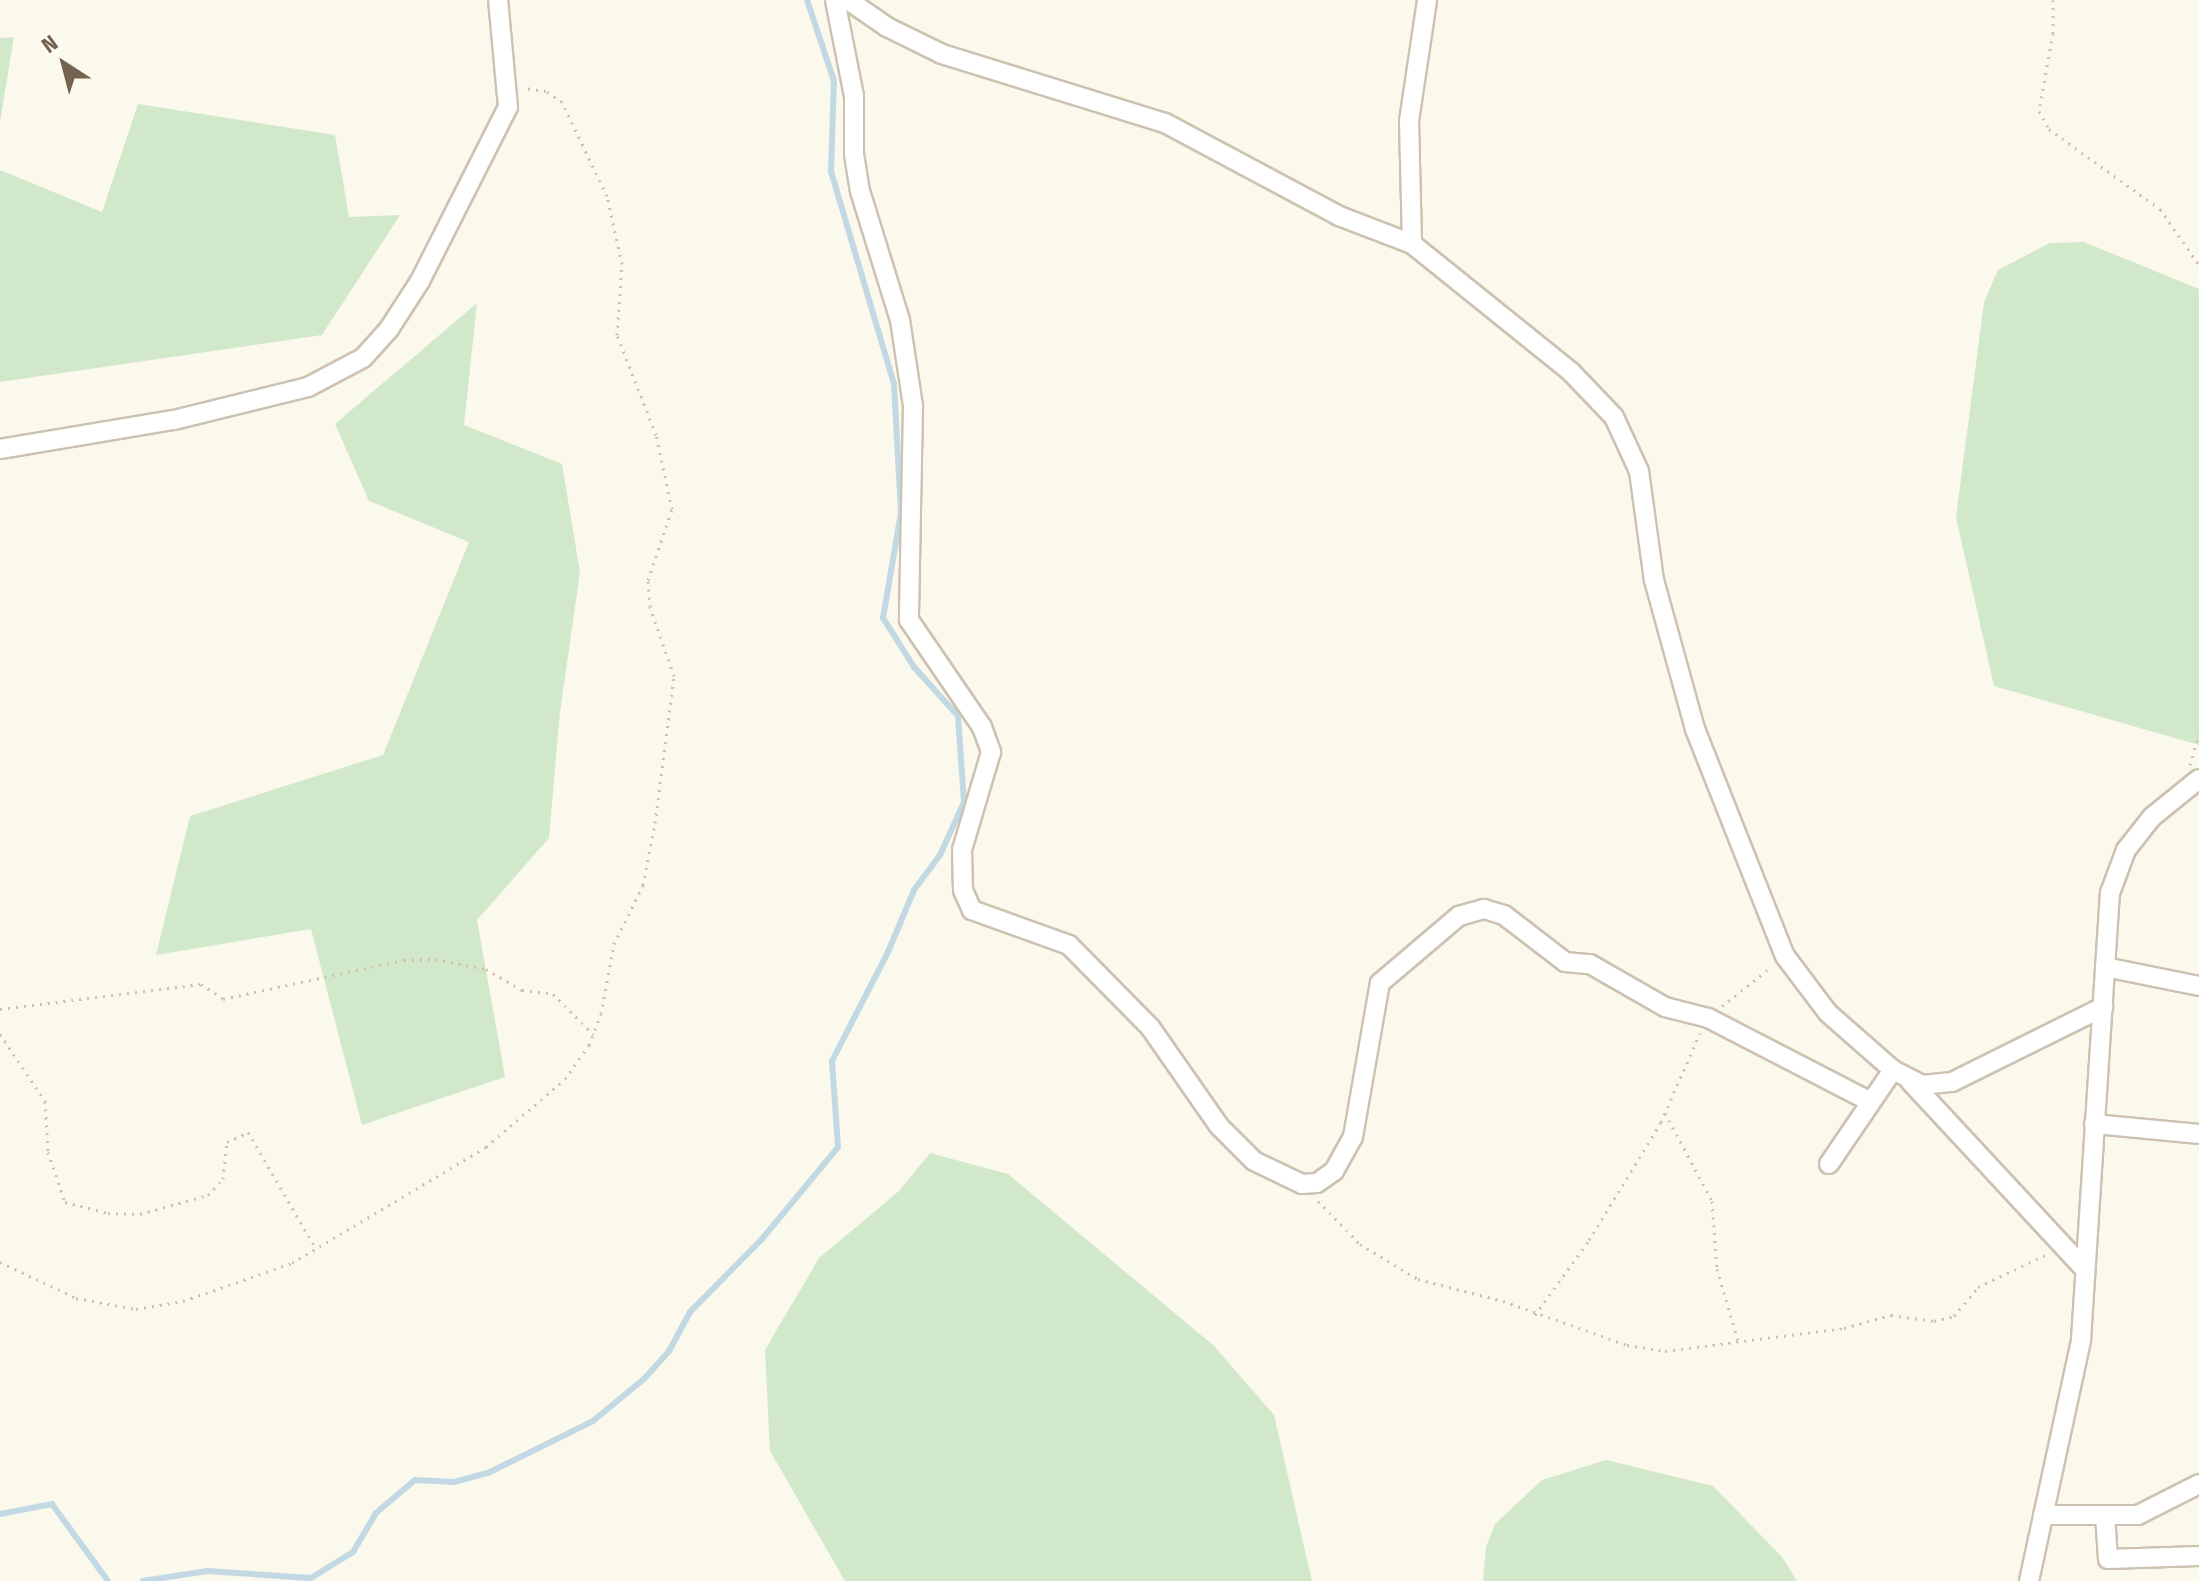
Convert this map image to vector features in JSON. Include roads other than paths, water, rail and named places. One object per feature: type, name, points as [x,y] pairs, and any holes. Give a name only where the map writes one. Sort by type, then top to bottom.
[{"type":"street","points":[[0,449],[174,420],[308,387],[363,358],[389,329],[420,281],[508,107],[498,0]]},
{"type":"street","points":[[835,0],[854,96],[854,154],[860,191],[900,320],[913,406],[909,620],[975,715],[991,752],[962,850],[963,890],[972,910],[1069,945],[1101,973],[1150,1027],[1219,1126],[1254,1161],[1302,1184],[1317,1183],[1334,1171],[1353,1137],[1380,983],[1459,916],[1484,909],[1504,915],[1565,962],[1590,964],[1665,1007],[1708,1018],[1871,1102]]},
{"type":"street","points":[[848,0],[887,27],[942,54],[1165,123],[1339,216],[1412,244],[1571,372],[1614,417],[1639,471],[1654,580],[1695,729],[1785,956],[1828,1013],[1893,1070],[1922,1085],[1952,1082],[2103,1007]]},
{"type":"street","points":[[1412,244],[1409,121],[1427,0]]},
{"type":"street","points":[[2029,1581],[2081,1340],[2110,893],[2126,850],[2152,817],[2199,779]]},
{"type":"street","points":[[2105,967],[2199,986]]},
{"type":"street","points":[[1829,1164],[1893,1070]]},
{"type":"street","points":[[1910,1080],[2085,1269]]},
{"type":"street","points":[[2094,1124],[2199,1134]]},
{"type":"street","points":[[2043,1515],[2138,1515],[2199,1484]]},
{"type":"street","points":[[2105,1515],[2108,1559],[2199,1556]]},
{"type":"waterway","points":[[143,1581],[207,1571],[311,1578],[353,1552],[376,1513],[415,1480],[454,1482],[488,1473],[593,1421],[644,1379],[669,1351],[690,1312],[762,1239],[838,1147],[832,1061],[888,952],[914,890],[940,855],[964,802],[958,716],[914,667],[883,618],[901,513],[894,384],[831,171],[834,81],[807,0]]},
{"type":"waterway","points":[[0,1514],[52,1504],[108,1581]]}]
